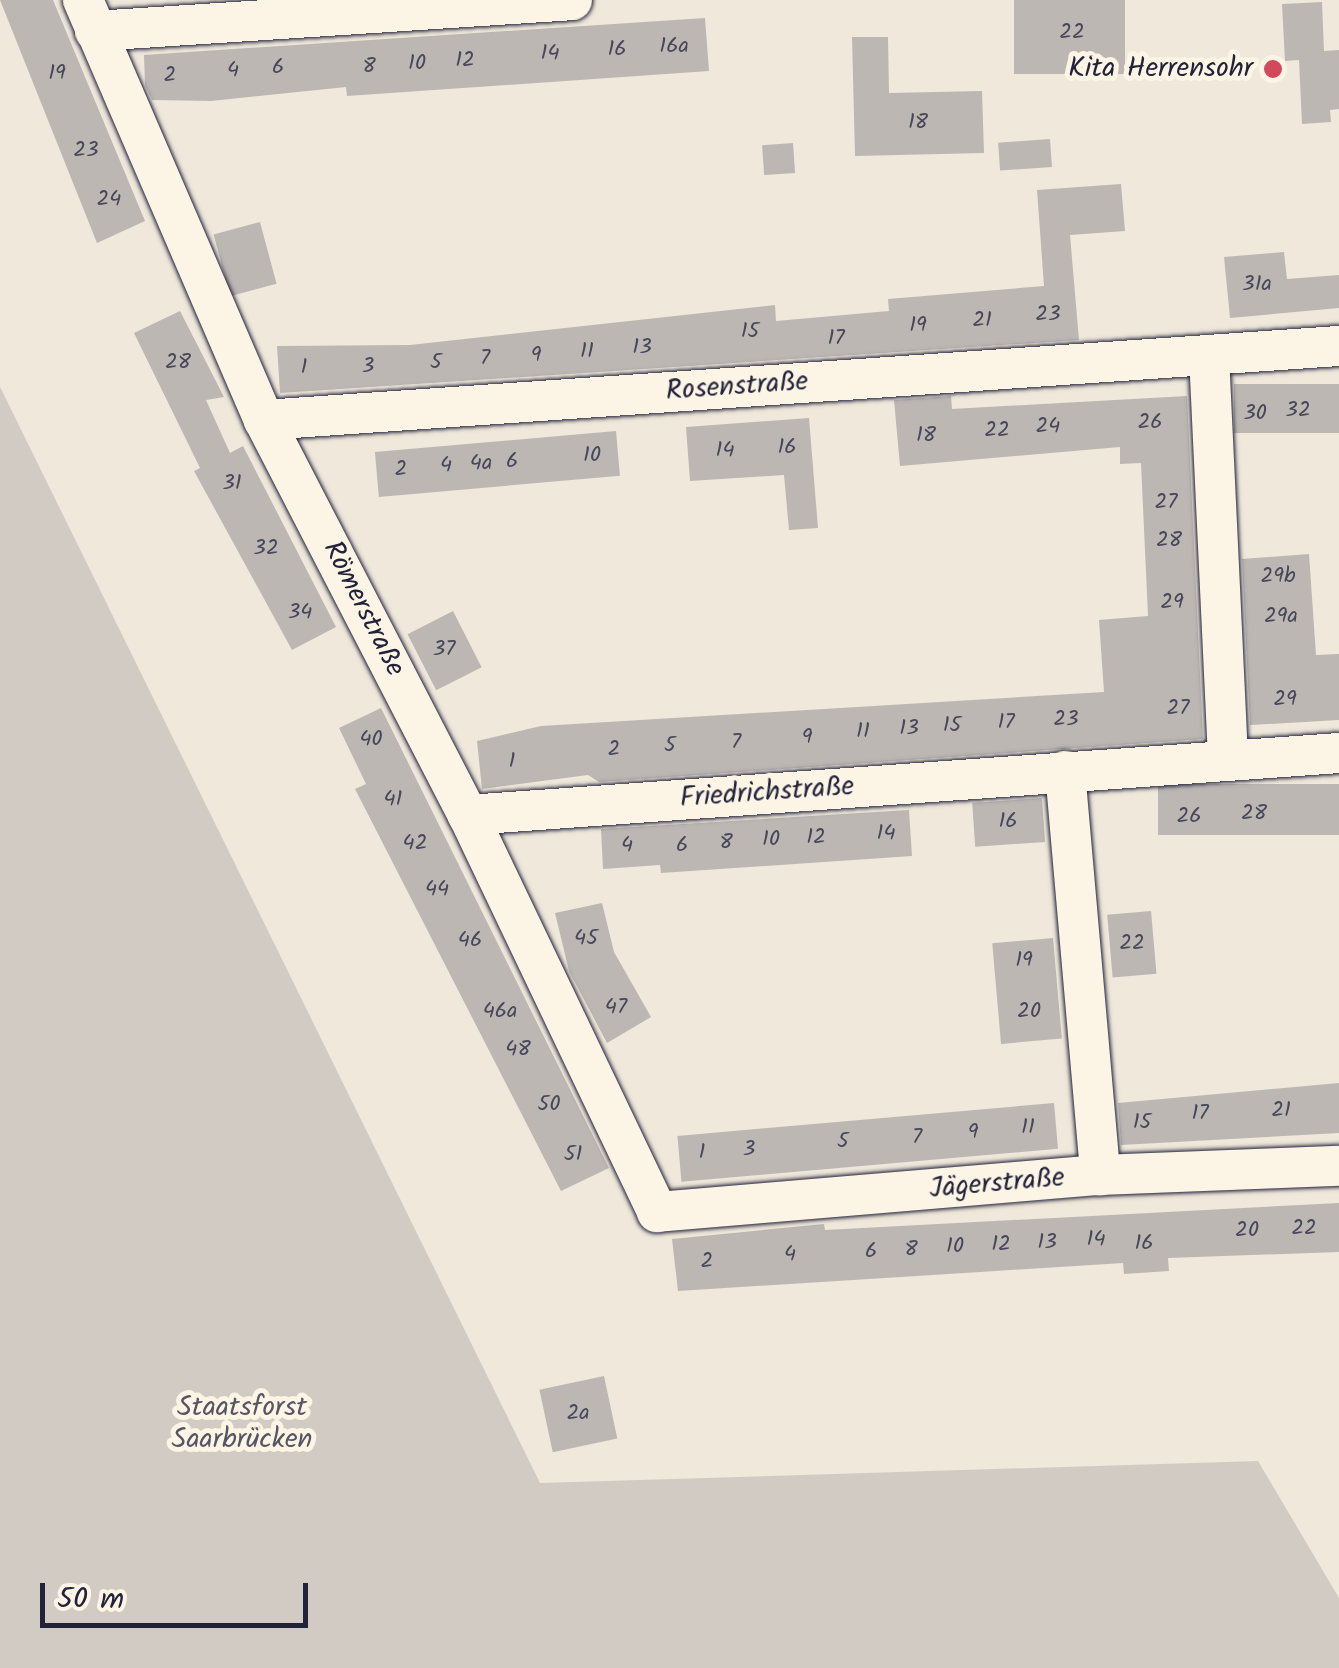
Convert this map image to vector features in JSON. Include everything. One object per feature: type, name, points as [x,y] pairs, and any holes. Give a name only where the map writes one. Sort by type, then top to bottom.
[{"type":"street","points":[[89,16],[572,0]]},
{"type":"street","name":"Römerstraße","points":[[89,16],[264,420],[468,814],[656,1212]]},
{"type":"street","name":"Rosenstraße","points":[[264,420],[1339,346]]},
{"type":"street","points":[[1209,355],[1228,760]]},
{"type":"street","name":"Friedrichstraße","points":[[468,814],[1339,753]]},
{"type":"street","points":[[1066,771],[1100,1176]]},
{"type":"street","name":"Jägerstraße","points":[[656,1212],[1100,1176],[1339,1166]]},
{"type":"green space","name":"Staatsforst Saarbrücken","points":[[0,387],[540,1483],[1258,1461],[1339,1598],[1339,1668],[0,1668]]},
{"type":"building","points":[[0,0],[53,0],[145,221],[97,243]]},
{"type":"building","points":[[1014,0],[1125,0],[1125,74],[1014,74]]},
{"type":"building","points":[[1322,2],[1324,51],[1339,50],[1339,109],[1330,110],[1331,122],[1302,124],[1299,60],[1285,61],[1282,4]]},
{"type":"building","points":[[705,18],[709,71],[347,96],[346,87],[211,101],[152,100],[145,85],[144,55]]},
{"type":"building","points":[[852,37],[888,37],[889,93],[982,91],[984,153],[855,156]]},
{"type":"building","points":[[1050,139],[1052,167],[1000,171],[998,143]]},
{"type":"building","points":[[793,143],[795,173],[764,175],[762,145]]},
{"type":"building","points":[[1121,184],[1125,231],[1070,235],[1079,340],[280,393],[277,346],[410,345],[775,305],[776,321],[889,311],[888,299],[1044,286],[1037,190]]},
{"type":"building","points":[[260,222],[277,284],[230,296],[214,234]]},
{"type":"building","points":[[1284,252],[1287,279],[1339,275],[1339,308],[1230,318],[1224,257]]},
{"type":"building","points":[[180,311],[224,397],[206,400],[230,453],[243,446],[336,627],[292,650],[194,471],[200,468],[134,333]]},
{"type":"building","points":[[1234,384],[1339,384],[1339,433],[1234,433]]},
{"type":"building","points":[[951,396],[952,409],[1187,396],[1203,739],[599,782],[588,775],[482,789],[477,741],[541,726],[1104,692],[1099,620],[1148,616],[1141,463],[1120,464],[1120,447],[900,466],[894,400]]},
{"type":"building","points":[[809,418],[818,528],[789,530],[784,475],[690,481],[686,427]]},
{"type":"building","points":[[616,431],[620,476],[379,497],[375,452]]},
{"type":"building","points":[[1309,554],[1316,655],[1339,654],[1339,720],[1250,725],[1242,559]]},
{"type":"building","points":[[453,611],[482,667],[436,690],[408,634]]},
{"type":"building","points":[[381,708],[609,1168],[561,1191],[355,789],[366,784],[339,728]]},
{"type":"building","points":[[1158,784],[1339,784],[1339,835],[1158,835]]},
{"type":"building","points":[[1042,798],[1045,842],[975,847],[972,803]]},
{"type":"building","points":[[909,810],[912,856],[661,873],[660,865],[603,869],[601,829]]},
{"type":"building","points":[[602,903],[614,952],[651,1017],[607,1043],[569,971],[555,913]]},
{"type":"building","points":[[1151,911],[1156,974],[1113,978],[1107,915]]},
{"type":"building","points":[[1053,938],[1062,1039],[1001,1044],[992,943]]},
{"type":"building","points":[[1339,1083],[1339,1133],[1121,1145],[1118,1103]]},
{"type":"building","points":[[1054,1103],[1058,1149],[681,1182],[677,1136]]},
{"type":"building","points":[[1339,1203],[1339,1252],[1168,1258],[1169,1271],[1124,1274],[1123,1263],[678,1291],[672,1239],[824,1224],[825,1230]]},
{"type":"building","points":[[604,1376],[617,1439],[553,1452],[539,1390]]},
{"type":"place","name":"Kita Herrensohr","points":[[1273,69]]}]
